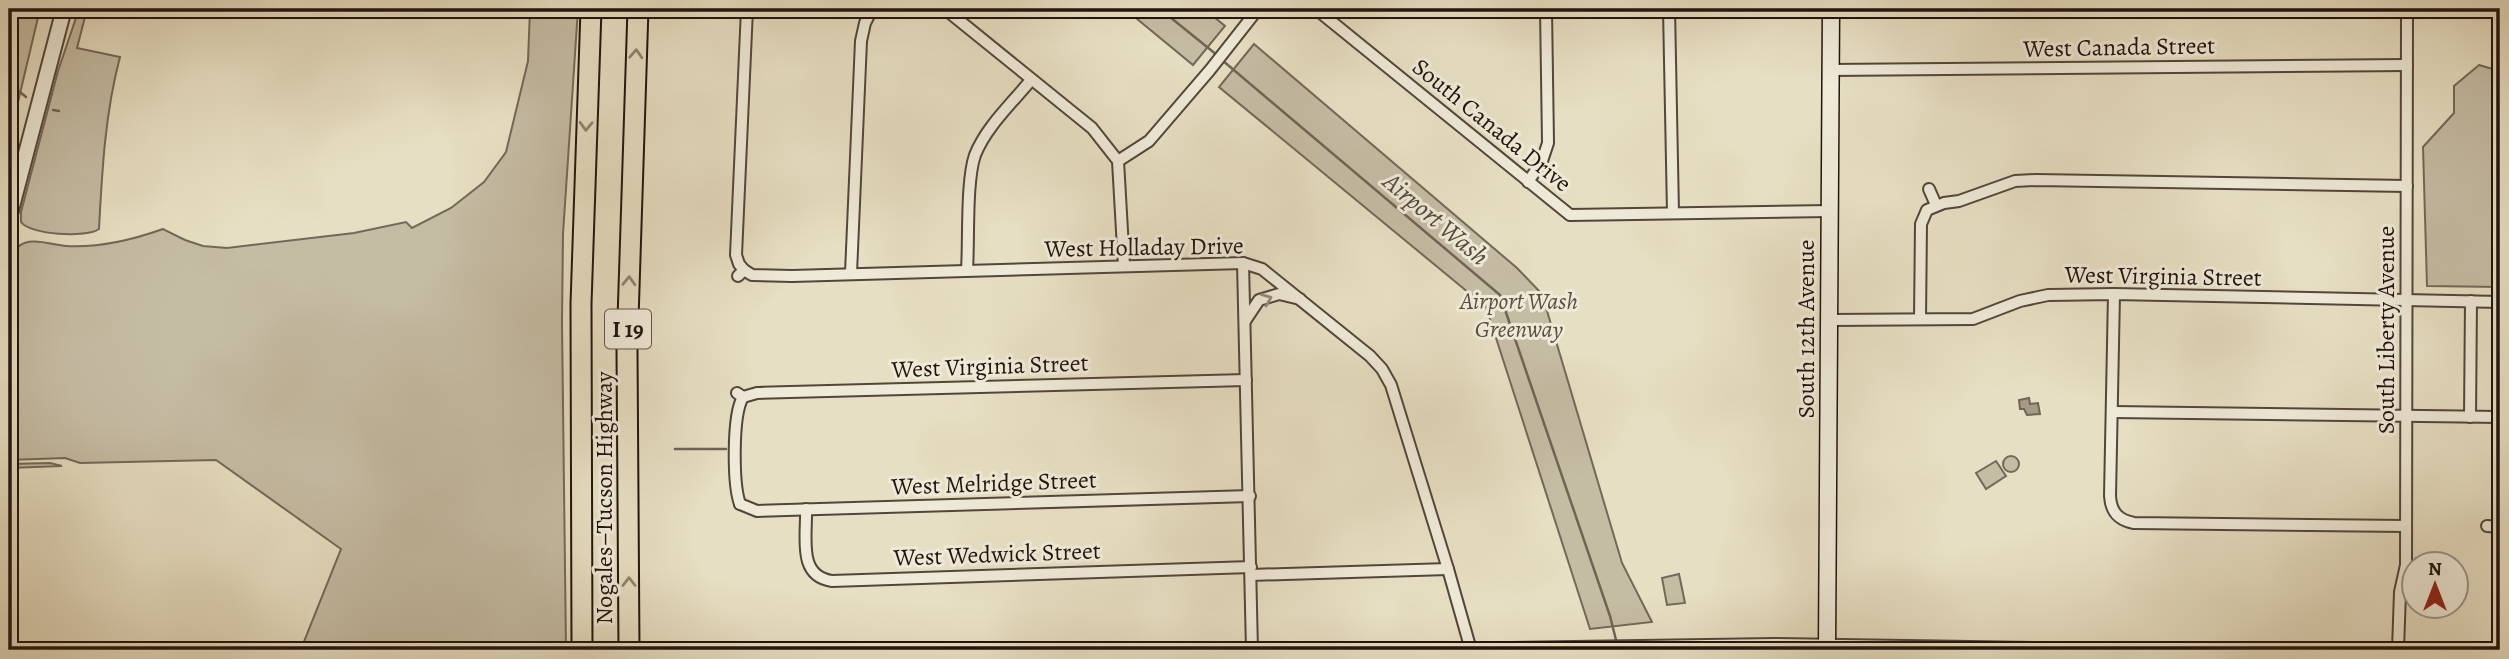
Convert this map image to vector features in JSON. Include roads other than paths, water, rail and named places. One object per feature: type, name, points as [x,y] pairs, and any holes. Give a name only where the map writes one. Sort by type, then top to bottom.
[{"type":"highway","name":"Nogales–Tucson Highway","points":[[582,650],[581,304],[591,9]]},
{"type":"highway","name":"Nogales–Tucson Highway","points":[[629,650],[627,350],[638,9]]},
{"type":"main road","name":"South 12th Avenue","points":[[1827,648],[1831,9]]},
{"type":"street","points":[[9,218],[64,9]]},
{"type":"street","name":"West Holladay Drive","points":[[747,9],[736,255],[741,273],[760,276],[1243,263],[1270,274],[1370,356],[1391,385],[1471,650]]},
{"type":"street","points":[[851,273],[860,41],[872,9]]},
{"type":"street","points":[[945,9],[1092,128],[1118,161],[1124,266]]},
{"type":"street","points":[[1118,161],[1149,141],[1258,9]]},
{"type":"street","name":"South Canada Drive","points":[[1317,9],[1570,215],[1830,211]]},
{"type":"street","points":[[1528,182],[1542,161],[1548,143],[1546,9]]},
{"type":"street","points":[[1670,9],[1673,213]]},
{"type":"street","name":"South Liberty Avenue","points":[[2398,650],[2400,592],[2406,565],[2407,9]]},
{"type":"street","name":"West Canada Street","points":[[1830,70],[2407,65]]},
{"type":"street","points":[[967,270],[974,157],[993,126],[1031,80]]},
{"type":"street","points":[[1932,207],[1959,201],[2015,181],[2036,180],[2407,186]]},
{"type":"street","points":[[1920,319],[1921,224],[1932,207],[1929,189]]},
{"type":"street","points":[[1243,263],[1252,650]]},
{"type":"street","points":[[2114,294],[2110,496],[2116,518],[2134,523],[2406,526]]},
{"type":"street","name":"West Virginia Street","points":[[1829,320],[1973,319],[2037,296],[2114,294],[2500,302]]},
{"type":"street","points":[[1244,324],[1259,300],[1279,295],[1302,300]]},
{"type":"street","points":[[2470,417],[2471,301]]},
{"type":"street","name":"West Virginia Street","points":[[737,508],[736,413],[740,395],[1246,380]]},
{"type":"street","points":[[2113,412],[2500,417]]},
{"type":"street","name":"West Melridge Street","points":[[737,508],[757,511],[1250,496]]},
{"type":"street","name":"West Wedwick Street","points":[[806,509],[809,579],[832,581],[1448,569]]},
{"type":"street","points":[[2487,526],[2500,527]]},
{"type":"street","points":[[1508,650],[1633,647],[2036,650]]},
{"type":"waterway","name":"Airport Wash","points":[[1160,9],[1217,55]]},
{"type":"waterway","name":"Airport Wash","points":[[1222,60],[1500,295],[1610,616],[1617,644]]},
{"type":"waterway","points":[[9,83],[26,97]]},
{"type":"waterway","points":[[53,110],[59,111]]},
{"type":"waterway","points":[[675,449],[726,449]]},
{"type":"park label","name":"Airport Wash Greenway","points":[[1519,315]]}]
